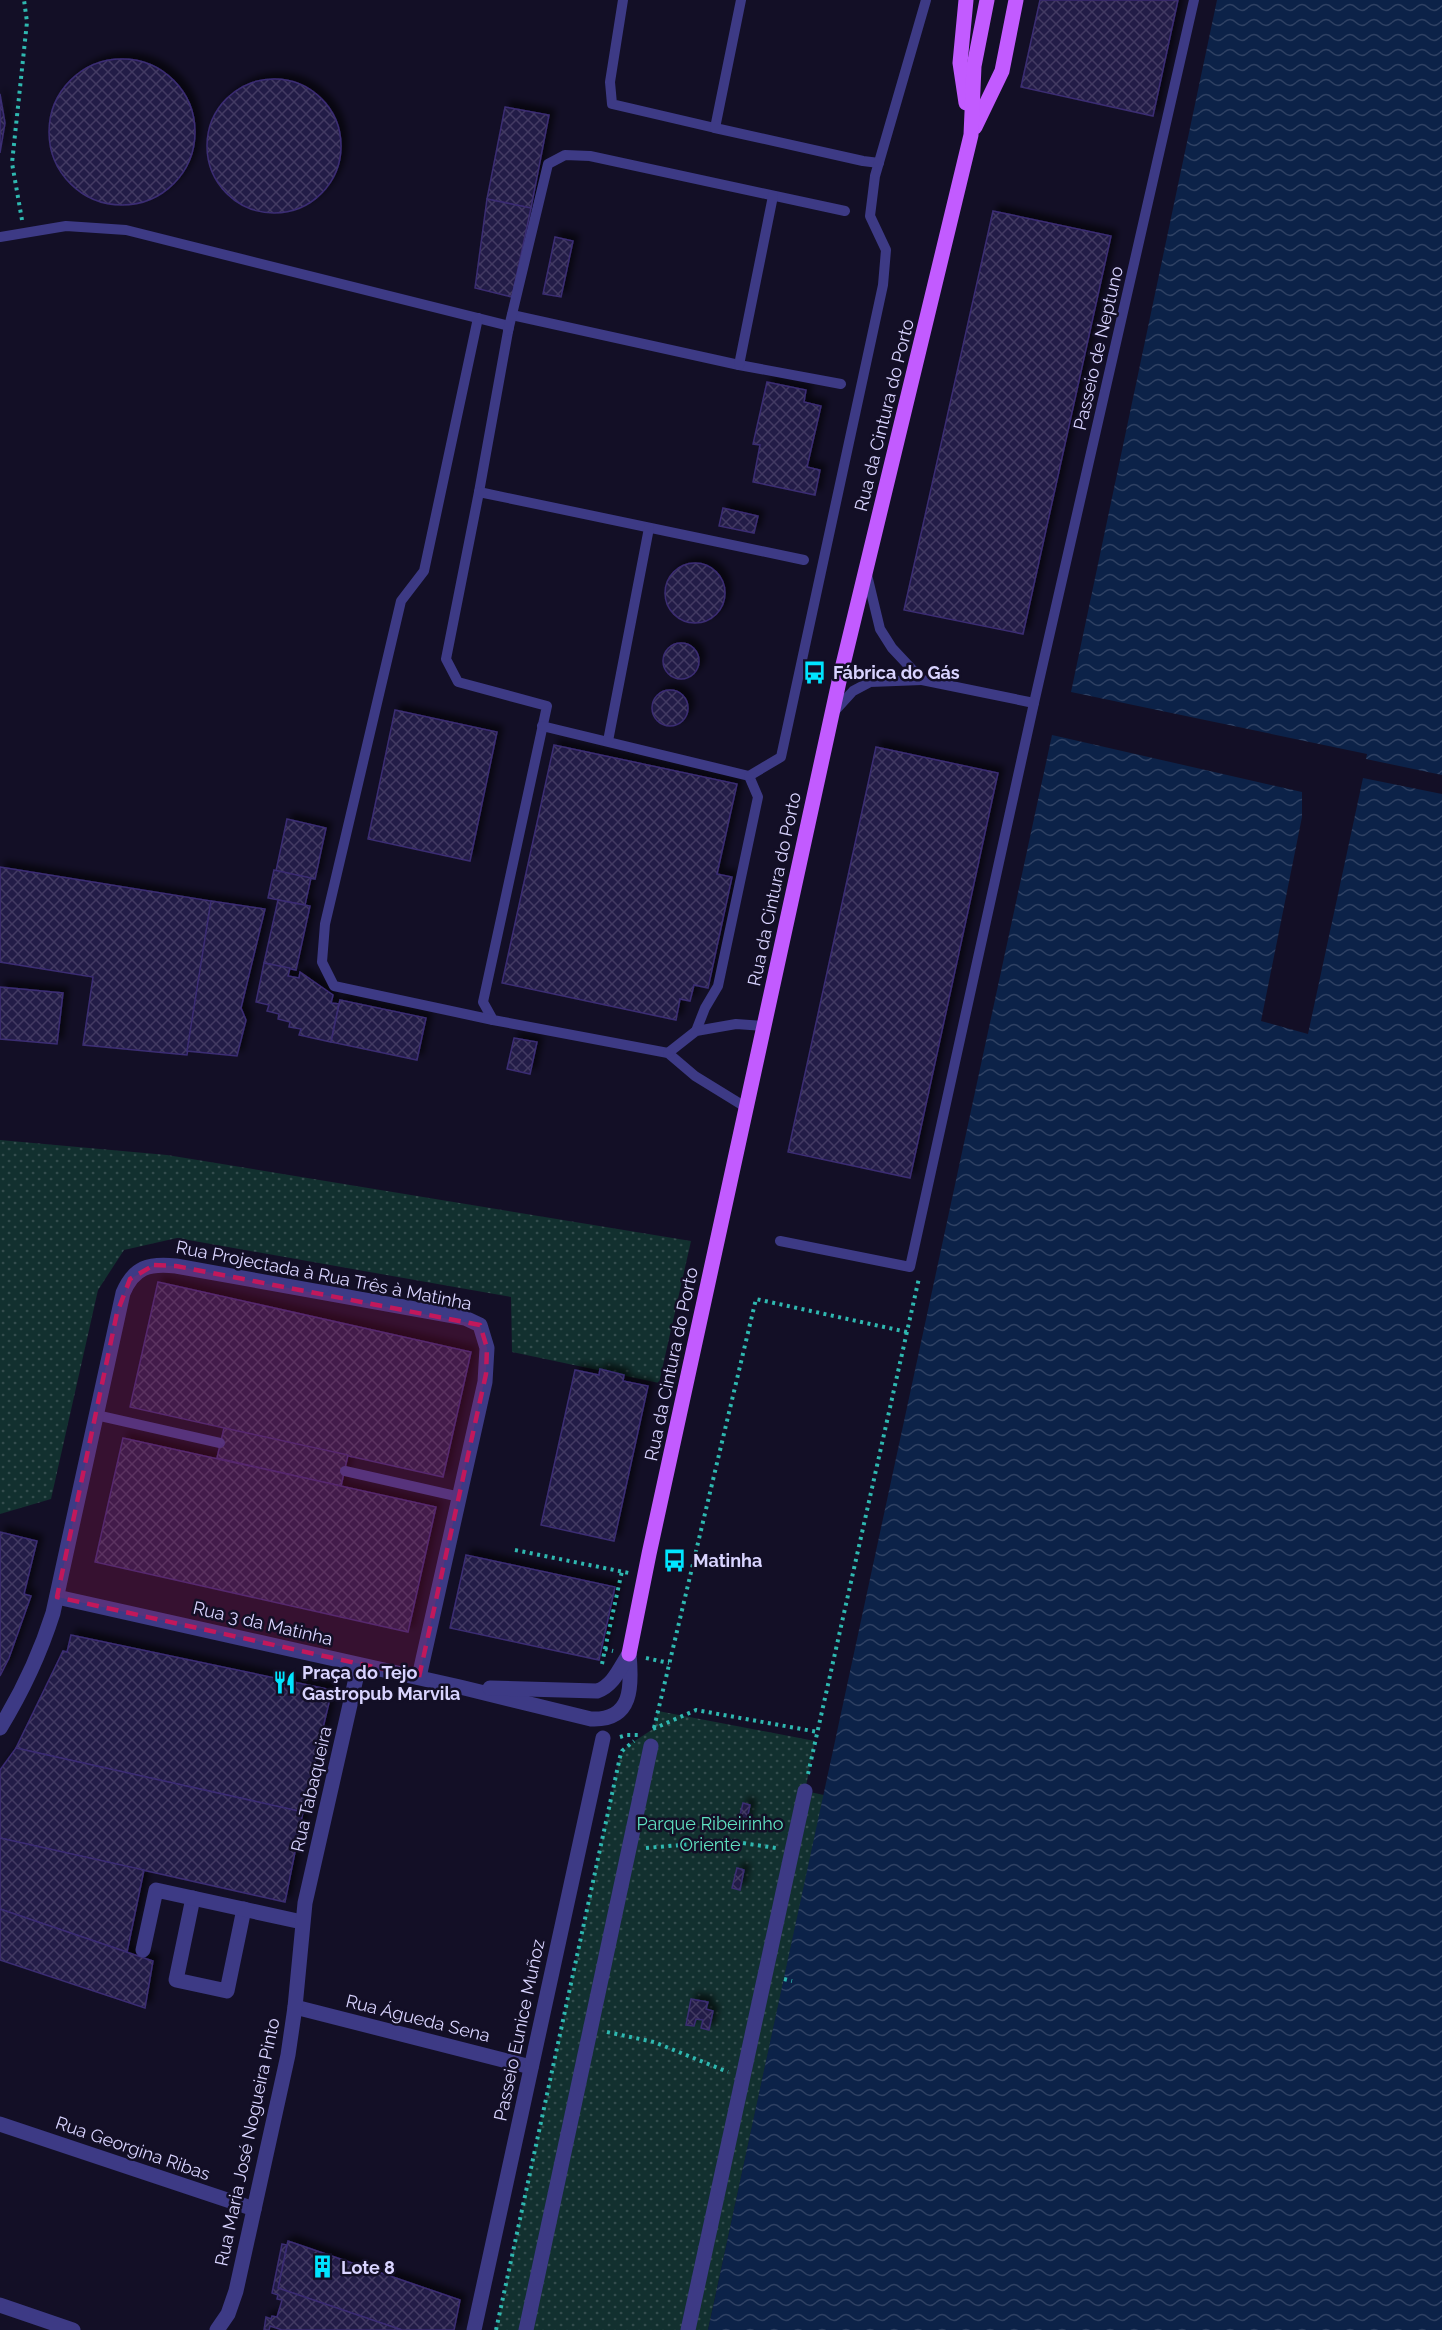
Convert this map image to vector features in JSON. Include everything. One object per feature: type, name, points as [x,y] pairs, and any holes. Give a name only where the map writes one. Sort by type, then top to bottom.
[{"type":"main road","points":[[966,0],[960,63],[971,135]]},
{"type":"main road","name":"Rua da Cintura do Porto","points":[[629,1654],[832,713],[971,135],[974,66],[987,0]]},
{"type":"main road","name":"Rua da Cintura do Porto","points":[[971,135],[1002,71],[1016,0]]},
{"type":"street","name":"Rua Projectada à Rua Três à Matinha","points":[[0,1728],[23,1688],[40,1650],[57,1597],[123,1293],[130,1279],[137,1272],[154,1265],[176,1266],[465,1318],[480,1325],[486,1339],[488,1356],[485,1382],[419,1677]]},
{"type":"street","name":"Rua 3 da Matinha","points":[[57,1597],[460,1686],[582,1718],[609,1719],[621,1710],[628,1695],[631,1677],[629,1654]]},
{"type":"street","name":"Rua 3 da Matinha","points":[[460,1686],[597,1691],[612,1682],[629,1654]]},
{"type":"street","name":"Rua Tabaqueira","points":[[302,1922],[359,1665]]},
{"type":"street","name":"Passeio Eunice Muñoz","points":[[474,2330],[603,1738]]},
{"type":"street","points":[[526,2330],[651,1746]]},
{"type":"street","points":[[688,2330],[805,1791]]},
{"type":"street","points":[[143,1950],[156,1890],[302,1922]]},
{"type":"street","points":[[193,1898],[176,1980],[228,1991],[244,1909]]},
{"type":"street","name":"Rua Maria José Nogueira Pinto","points":[[217,2330],[233,2302],[288,2055],[295,2007],[302,1922]]},
{"type":"street","name":"Rua Águeda Sena","points":[[295,2007],[531,2067]]},
{"type":"street","name":"Rua Georgina Ribas","points":[[0,2124],[254,2209]]},
{"type":"street","points":[[0,2305],[73,2330]]},
{"type":"lane","points":[[623,0],[610,82],[612,104],[863,162],[879,163]]},
{"type":"lane","points":[[715,128],[741,0]]},
{"type":"lane","points":[[542,726],[748,776],[781,757],[883,285],[886,250],[870,216],[879,163],[926,0]]},
{"type":"lane","name":"Passeio de Neptuno","points":[[780,1241],[910,1267],[1034,703],[1194,0]]},
{"type":"lane","points":[[493,1020],[483,1002],[547,705],[458,682],[446,659],[508,333],[548,164],[565,154],[590,156],[845,211]]},
{"type":"lane","points":[[739,365],[773,196]]},
{"type":"lane","points":[[0,237],[66,226],[126,230],[509,326],[508,333]]},
{"type":"lane","points":[[512,315],[739,365],[841,384]]},
{"type":"lane","points":[[478,318],[424,571],[401,601],[326,924],[322,962],[334,986],[493,1020],[668,1053],[695,1076],[747,1108]]},
{"type":"lane","points":[[479,492],[804,560]]},
{"type":"lane","points":[[608,741],[649,528]]},
{"type":"lane","points":[[866,570],[880,629],[892,648],[922,681]]},
{"type":"lane","points":[[832,713],[853,691],[870,682],[922,681],[1034,703]]},
{"type":"lane","points":[[668,1053],[696,1030],[718,986],[758,797],[748,776]]},
{"type":"lane","points":[[696,1030],[736,1024],[765,1026]]},
{"type":"lane","points":[[96,1415],[220,1443]]},
{"type":"lane","points":[[345,1471],[460,1497]]},
{"type":"path","points":[[24,0],[27,22],[12,162],[24,233]]},
{"type":"path","points":[[805,1791],[907,1332],[756,1299],[654,1729],[696,1710],[818,1732]]},
{"type":"path","points":[[516,1550],[644,1576]]},
{"type":"path","points":[[605,1649],[622,1571]]},
{"type":"path","points":[[603,1738],[611,1739],[635,1734],[649,1740],[651,1746]]},
{"type":"path","points":[[496,2330],[620,1757]]},
{"type":"path","points":[[579,1845],[629,1850],[729,1841],[792,1851]]},
{"type":"path","points":[[784,1979],[792,1981]]},
{"type":"path","points":[[541,2018],[654,2043],[743,2078]]},
{"type":"highlighted area","points":[[154,1265],[176,1266],[480,1325],[487,1348],[486,1374],[419,1677],[57,1597],[117,1313],[130,1279]]},
{"type":"green space","points":[[0,1140],[167,1155],[691,1241],[659,1383],[512,1352],[511,1297],[177,1238],[124,1250],[98,1290],[51,1499],[0,1514]]},
{"type":"green space","name":"Parque Ribeirinho Oriente","points":[[658,1711],[815,1741],[805,1791],[824,1795],[708,2330],[496,2330],[620,1757],[627,1746],[653,1729]]},
{"type":"water","points":[[1217,0],[1442,0],[1442,775],[1366,759],[1367,754],[1071,692]]},
{"type":"water","points":[[1052,735],[1302,792],[1302,817],[1261,1021],[1308,1034],[1363,778],[1442,794],[1442,2330],[708,2330]]},
{"type":"building","points":[[1040,0],[1178,0],[1153,116],[1021,87]]},
{"type":"building","points":[[122,59],[150,64],[174,80],[190,104],[195,132],[190,160],[174,184],[150,200],[122,205],[94,200],[70,184],[54,160],[49,132],[54,104],[70,80],[94,64]]},
{"type":"building","points":[[274,79],[300,84],[322,98],[336,120],[341,146],[336,172],[322,194],[300,208],[274,213],[248,208],[226,194],[212,172],[207,146],[212,120],[226,98],[248,84]]},
{"type":"building","points":[[0,94],[5,123],[0,153]]},
{"type":"building","points":[[505,107],[549,115],[531,208],[487,199]]},
{"type":"building","points":[[487,199],[531,208],[512,297],[475,288]]},
{"type":"building","points":[[993,211],[1111,236],[1023,634],[904,610]]},
{"type":"building","points":[[555,237],[573,241],[561,297],[543,294]]},
{"type":"building","points":[[767,382],[806,390],[804,402],[821,406],[807,467],[820,470],[815,495],[753,482],[760,445],[753,444]]},
{"type":"building","points":[[723,508],[758,516],[754,533],[719,526]]},
{"type":"building","points":[[689,563],[701,563],[717,571],[723,581],[725,593],[723,605],[717,615],[701,623],[689,623],[673,615],[665,599],[665,587],[673,571]]},
{"type":"building","points":[[681,643],[694,648],[699,661],[694,674],[681,679],[668,674],[663,661],[668,648]]},
{"type":"building","points":[[670,690],[683,695],[688,708],[683,721],[670,726],[657,721],[652,708],[657,695]]},
{"type":"building","points":[[395,710],[497,732],[470,861],[368,839]]},
{"type":"building","points":[[554,745],[737,784],[717,874],[732,877],[708,988],[694,985],[690,1001],[680,999],[676,1020],[502,983]]},
{"type":"building","points":[[876,747],[998,773],[910,1178],[788,1152]]},
{"type":"building","points":[[287,819],[326,828],[315,879],[276,871]]},
{"type":"building","points":[[0,867],[211,901],[187,1055],[83,1045],[93,977],[0,962]]},
{"type":"building","points":[[274,870],[311,878],[305,905],[268,898]]},
{"type":"building","points":[[278,900],[310,906],[296,970],[264,963]]},
{"type":"building","points":[[211,901],[265,909],[241,1008],[246,1020],[237,1056],[187,1051]]},
{"type":"building","points":[[264,963],[290,968],[288,976],[299,978],[300,972],[333,995],[331,1003],[339,1004],[331,1042],[299,1035],[301,1029],[289,1027],[290,1022],[278,1019],[279,1014],[267,1011],[269,1005],[256,1002]]},
{"type":"building","points":[[0,987],[63,993],[57,1044],[0,1039]]},
{"type":"building","points":[[340,1000],[426,1018],[417,1060],[331,1042]]},
{"type":"building","points":[[514,1038],[537,1042],[530,1074],[507,1069]]},
{"type":"building","points":[[158,1282],[471,1352],[443,1477],[130,1407]]},
{"type":"building","points":[[600,1369],[624,1375],[623,1381],[648,1386],[614,1541],[541,1525],[575,1370],[599,1375]]},
{"type":"building","points":[[224,1428],[348,1455],[341,1486],[217,1458]]},
{"type":"building","points":[[123,1438],[436,1507],[408,1632],[95,1562]]},
{"type":"building","points":[[0,1532],[37,1541],[24,1594],[31,1596],[9,1658],[0,1676]]},
{"type":"building","points":[[466,1555],[615,1587],[599,1660],[450,1628]]},
{"type":"building","points":[[71,1635],[332,1690],[303,1812],[16,1748],[63,1651],[67,1652]]},
{"type":"building","points":[[16,1748],[303,1812],[285,1902],[0,1838],[0,1770]]},
{"type":"building","points":[[743,1803],[750,1805],[745,1829],[737,1828]]},
{"type":"building","points":[[0,1838],[144,1870],[127,1952],[0,1909]]},
{"type":"building","points":[[737,1868],[744,1870],[740,1890],[732,1888]]},
{"type":"building","points":[[0,1909],[153,1961],[145,2008],[0,1960]]},
{"type":"building","points":[[691,1999],[708,2002],[706,2009],[713,2011],[709,2030],[701,2028],[703,2020],[696,2019],[694,2026],[686,2025]]},
{"type":"building","name":"Lote 8","points":[[288,2241],[460,2300],[454,2330],[402,2330],[278,2288]]},
{"type":"building","points":[[282,2244],[287,2245],[278,2288],[402,2330],[282,2330],[270,2326],[269,2330],[264,2330],[266,2317],[271,2319],[272,2316],[277,2317],[282,2300],[277,2299],[278,2295],[272,2293]]},
{"type":"place","name":"Fábrica do Gás","points":[[815,672]]},
{"type":"place","name":"Matinha","points":[[675,1560]]},
{"type":"place","name":"Praça do Tejo Gastropub Marvila","points":[[284,1682]]},
{"type":"place","name":"Lote 8","points":[[323,2267]]}]
